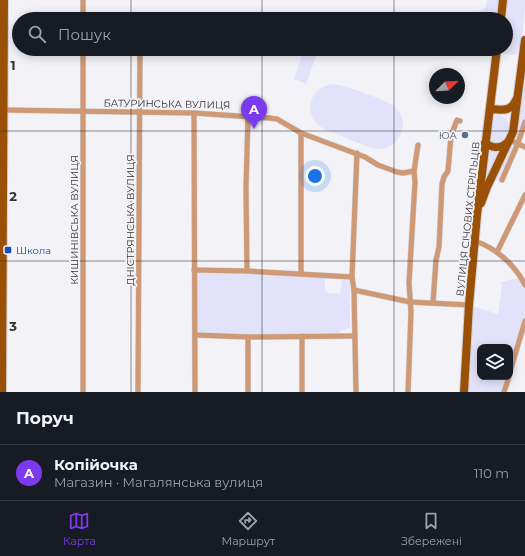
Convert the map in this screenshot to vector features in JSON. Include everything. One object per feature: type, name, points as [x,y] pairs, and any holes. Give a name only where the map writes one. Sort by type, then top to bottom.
[{"type":"main road","points":[[2,392],[1,309],[4,0]]},
{"type":"main road","points":[[502,12],[503,0]]},
{"type":"main road","points":[[477,215],[487,187],[513,132],[525,40]]},
{"type":"main road","name":"ВУЛИЦЯ СІЧОВИХ СТРІЛЬЦІВ","points":[[464,392],[469,305],[477,215],[496,56]]},
{"type":"main road","points":[[490,109],[510,109],[518,97]]},
{"type":"main road","points":[[485,143],[496,148],[501,147],[510,140]]},
{"type":"street","points":[[83,0],[84,12]]},
{"type":"street","name":"КИШИНІВСЬКА ВУЛИЦЯ","points":[[83,56],[83,392]]},
{"type":"street","name":"ДНІСТРЯНСЬКА ВУЛИЦЯ","points":[[138,392],[140,56]]},
{"type":"street","name":"БАТУРИНСЬКА ВУЛИЦЯ","points":[[4,110],[194,114],[248,116],[277,119],[301,133],[365,157],[378,165],[397,172],[403,173],[414,171]]},
{"type":"street","points":[[194,114],[195,392]]},
{"type":"street","points":[[247,271],[246,188],[248,116]]},
{"type":"street","points":[[433,303],[436,260],[439,247],[442,184],[448,171],[452,136],[457,120],[460,120]]},
{"type":"street","points":[[502,180],[518,143],[525,122]]},
{"type":"street","points":[[300,274],[301,133]]},
{"type":"street","points":[[510,140],[525,147]]},
{"type":"street","points":[[408,392],[411,312],[409,283],[416,182],[414,171],[418,145]]},
{"type":"street","points":[[356,392],[354,290],[352,277],[357,154]]},
{"type":"street","points":[[497,252],[525,194]]},
{"type":"street","points":[[475,241],[497,252],[515,269],[525,285]]},
{"type":"street","points":[[194,270],[247,271],[352,277]]},
{"type":"street","points":[[354,290],[370,292],[410,302],[469,305]]},
{"type":"street","points":[[513,362],[525,321]]},
{"type":"street","points":[[195,335],[248,337],[354,336]]},
{"type":"street","points":[[302,336],[302,392]]},
{"type":"street","points":[[248,337],[248,392]]},
{"type":"street","points":[[504,392],[508,380]]},
{"type":"shaded area","points":[[487,0],[503,0],[502,12],[478,12],[485,8]]},
{"type":"shaded area","points":[[507,0],[525,0],[522,37],[516,55],[513,55],[513,12],[507,12]]},
{"type":"shaded area","points":[[302,56],[316,56],[306,84],[294,79]]},
{"type":"shaded area","points":[[525,70],[525,131],[501,182],[492,178],[510,140]]},
{"type":"shaded area","points":[[332,84],[365,93],[383,100],[395,107],[403,120],[403,127],[398,140],[386,148],[378,149],[360,144],[324,129],[317,124],[311,110],[313,96],[324,86]]},
{"type":"shaded area","points":[[497,115],[503,116],[509,123],[509,133],[506,138],[497,144],[490,141],[493,117]]},
{"type":"shaded area","points":[[490,150],[500,150],[486,181],[485,180]]},
{"type":"shaded area","points":[[194,269],[325,275],[325,289],[328,293],[340,294],[342,280],[349,280],[350,328],[340,331],[340,336],[195,335]]},
{"type":"shaded area","points":[[518,278],[522,280],[525,287],[525,321],[513,362],[513,344],[477,344],[477,380],[507,380],[504,392],[464,392],[469,305],[498,314],[502,286],[501,282]]},
{"type":"place","name":"Копійочка","points":[[254,129]]},
{"type":"place","name":"ЮА","points":[[465,135]]},
{"type":"place","name":"Школа","points":[[8,250]]}]
